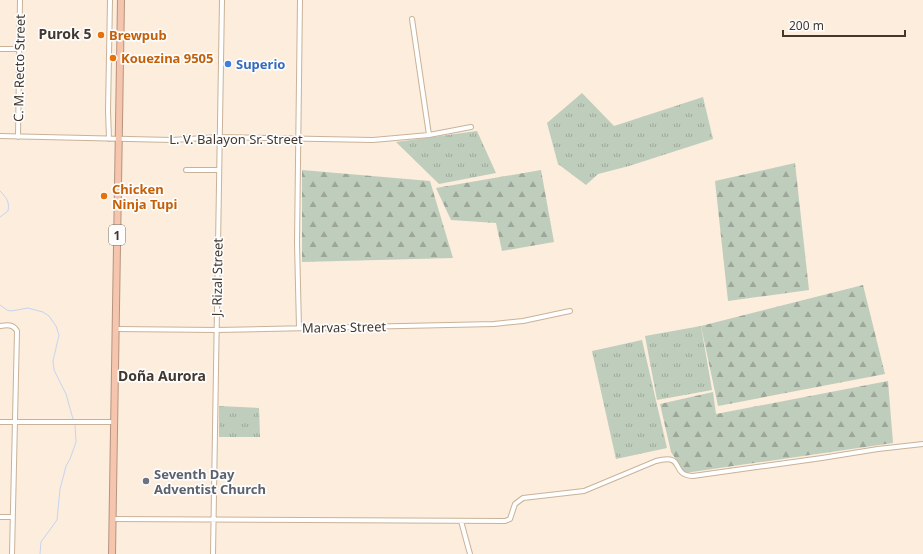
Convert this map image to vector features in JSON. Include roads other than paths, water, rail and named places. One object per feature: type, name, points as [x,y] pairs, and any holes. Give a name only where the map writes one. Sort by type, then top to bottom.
[{"type":"highway","name":"1","points":[[112,554],[121,0]]},
{"type":"street","name":"C. M. Recto Street","points":[[18,137],[20,0]]},
{"type":"street","points":[[109,139],[108,110],[110,0]]},
{"type":"street","name":"J. Rizal Street","points":[[214,554],[216,330],[222,0]]},
{"type":"street","points":[[299,328],[297,243],[300,0]]},
{"type":"street","points":[[412,19],[428,135]]},
{"type":"street","points":[[0,48],[20,49]]},
{"type":"street","name":"L. V. Balayon Sr. Street","points":[[0,136],[172,140],[220,137],[373,140],[428,135],[471,127]]},
{"type":"street","points":[[186,170],[219,170]]},
{"type":"street","name":"Marvas Street","points":[[116,329],[216,330],[508,323],[570,311]]},
{"type":"street","points":[[0,326],[10,325],[17,331],[12,554]]},
{"type":"street","points":[[0,422],[114,422]]},
{"type":"street","points":[[113,519],[505,521],[510,519],[515,504],[523,498],[584,491],[656,461],[666,459],[674,461],[684,475],[693,476],[822,458],[878,448],[923,444]]},
{"type":"street","points":[[0,517],[12,517]]},
{"type":"street","points":[[461,521],[470,554]]},
{"type":"waterway","points":[[0,191],[7,200],[8,205],[8,211],[0,217]]},
{"type":"waterway","points":[[0,305],[11,311],[28,308],[43,312],[49,316],[56,326],[59,335],[53,361],[54,370],[66,394],[73,419]]},
{"type":"waterway","points":[[40,554],[41,542],[57,520],[60,489],[66,466],[76,442],[75,424]]},
{"type":"place","name":"Brewpub","points":[[101,35]]},
{"type":"place","name":"Kouezina 9505","points":[[113,58]]},
{"type":"place","name":"Superio","points":[[228,64]]},
{"type":"place","name":"Chicken Ninja Tupi","points":[[104,196]]},
{"type":"place","name":"Seventh Day Adventist Church","points":[[146,481]]},
{"type":"district","name":"Purok 5","points":[[65,33]]},
{"type":"district","name":"Doña Aurora","points":[[162,375]]}]
